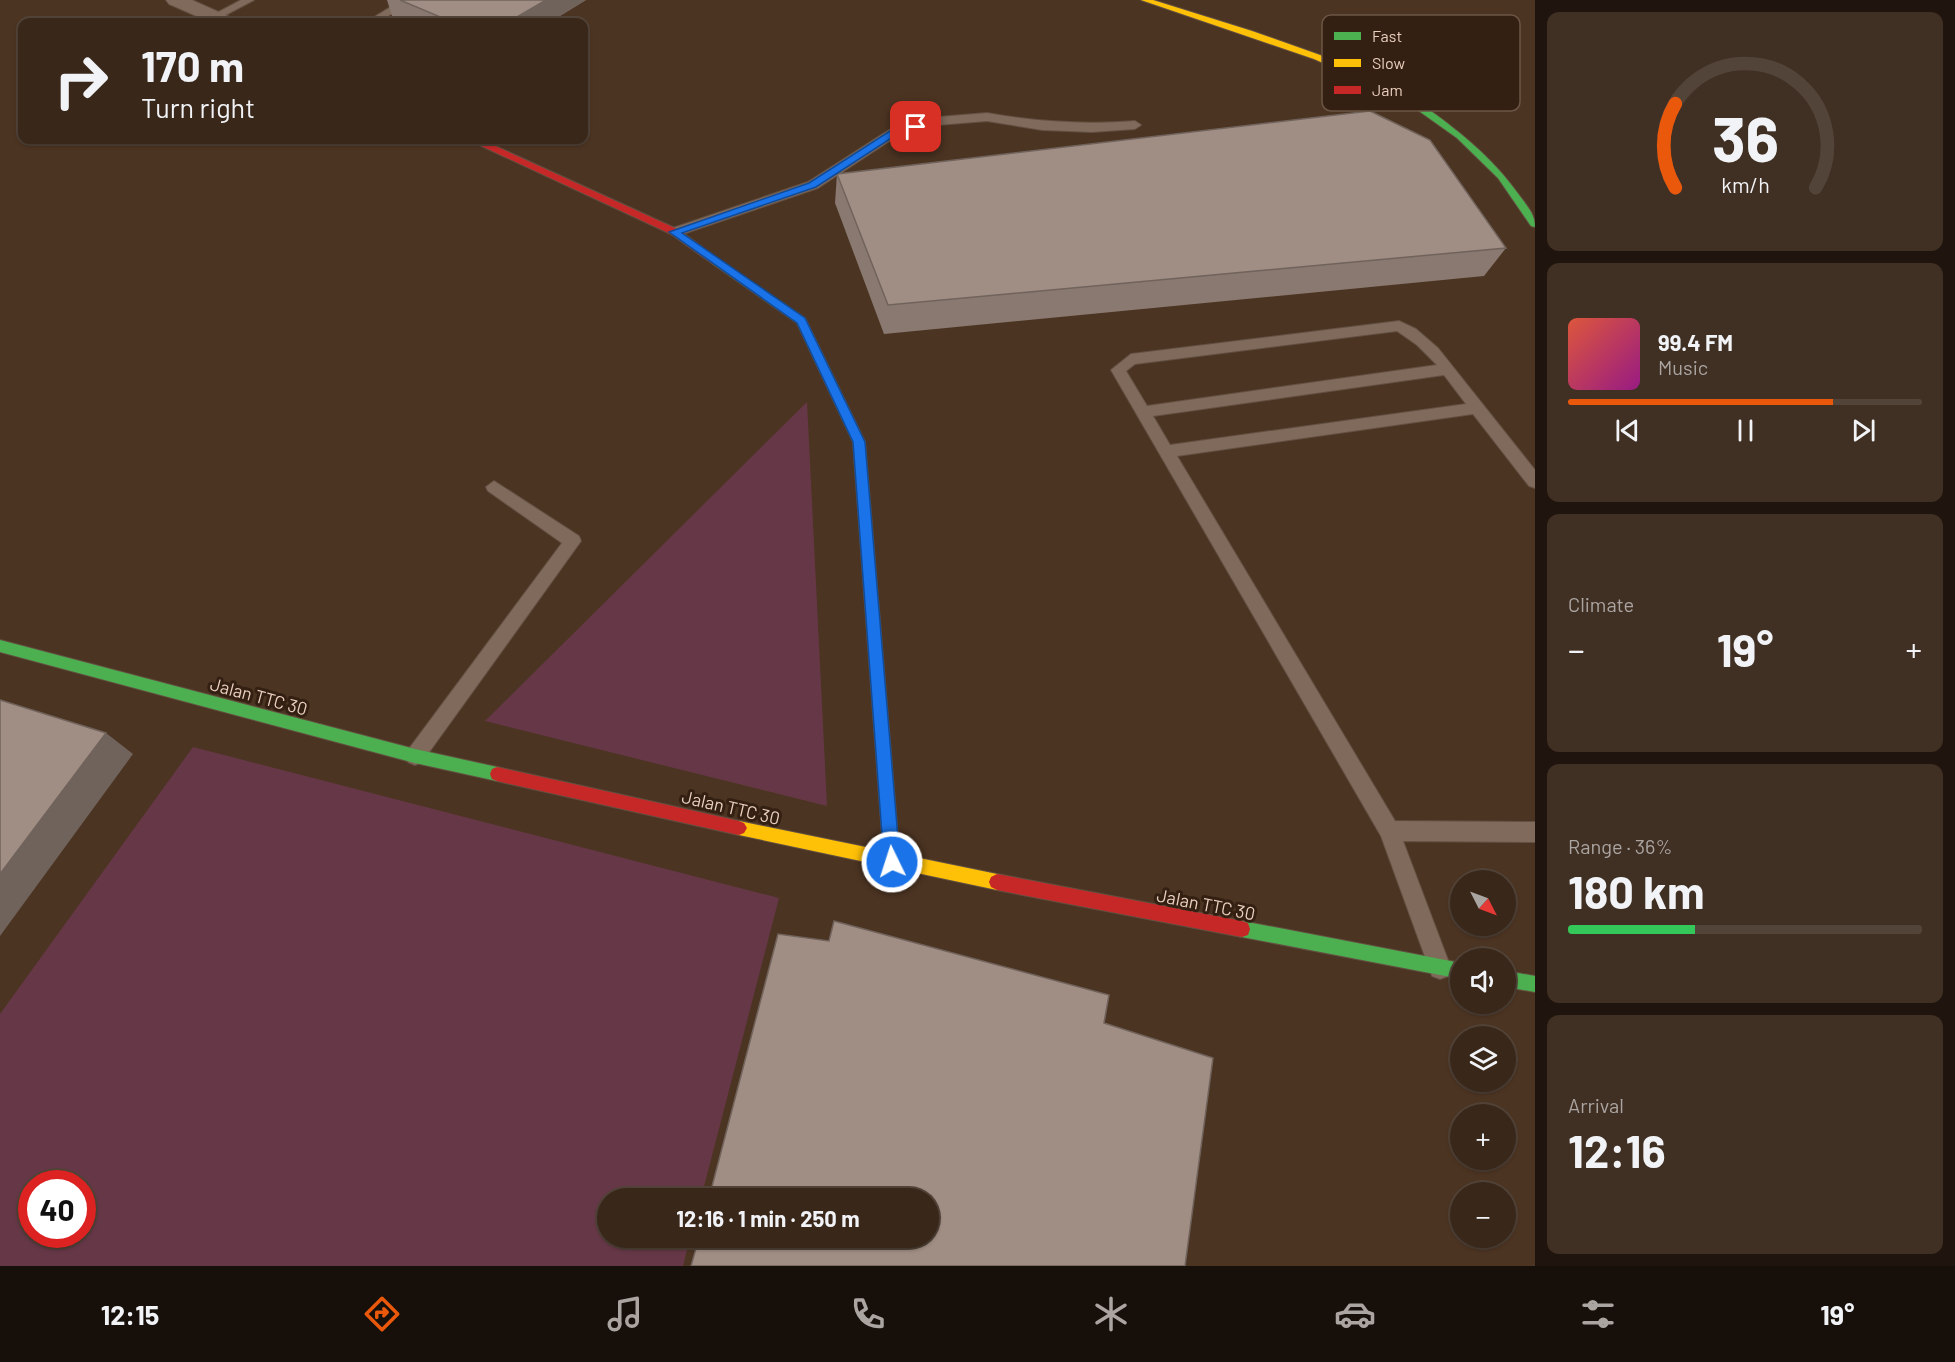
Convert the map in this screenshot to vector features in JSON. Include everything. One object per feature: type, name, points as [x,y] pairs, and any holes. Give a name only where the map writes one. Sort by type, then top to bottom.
[{"type":"street","points":[[176,0],[215,18]]},
{"type":"street","points":[[1145,0],[1298,48],[1322,59]]},
{"type":"street","points":[[1424,111],[1489,161],[1535,224]]},
{"type":"street","points":[[485,144],[675,232],[801,321],[859,442],[892,862]]},
{"type":"street","name":"Jalan TTC 30","points":[[0,646],[415,756],[892,862],[1450,969]]},
{"type":"street","points":[[1516,981],[1535,984]]},
{"type":"lane","points":[[222,18],[249,0]]},
{"type":"lane","points":[[378,18],[411,0]]},
{"type":"lane","points":[[675,232],[813,185],[893,133],[938,121],[987,117],[1042,126],[1092,128],[1135,124]]},
{"type":"lane","points":[[1440,968],[1389,831],[1118,370],[1131,359],[1399,326],[1413,332],[1424,342],[1535,482]]},
{"type":"lane","points":[[1143,412],[1447,369]]},
{"type":"lane","points":[[1166,452],[1477,408]]},
{"type":"lane","points":[[415,756],[573,542],[494,487]]},
{"type":"lane","points":[[1389,831],[1535,832]]},
{"type":"shaded area","points":[[807,402],[827,806],[485,721]]},
{"type":"shaded area","points":[[193,747],[779,898],[704,1188],[597,1188],[597,1248],[688,1248],[683,1266],[0,1266],[0,1014]]},
{"type":"building","points":[[400,0],[546,0],[515,18],[443,18]]},
{"type":"building","points":[[1370,111],[1430,140],[1506,248],[888,305],[837,174]]},
{"type":"building","points":[[0,700],[106,733],[0,874]]},
{"type":"building","points":[[834,921],[1109,995],[1104,1023],[1213,1058],[1185,1266],[691,1266],[696,1248],[939,1248],[939,1188],[712,1188],[778,934],[829,941]]},
{"type":"traffic: fast","points":[[1425,111],[1460,136],[1501,176],[1535,224]]},
{"type":"traffic: fast","points":[[717,262],[801,321],[859,442],[892,862]]},
{"type":"traffic: fast","points":[[0,646],[415,756],[497,774]]},
{"type":"traffic: fast","points":[[1242,929],[1450,969]]},
{"type":"traffic: fast","points":[[1516,981],[1535,984]]},
{"type":"traffic: slow","points":[[1145,0],[1249,32],[1322,59]]},
{"type":"traffic: slow","points":[[739,828],[997,882]]},
{"type":"traffic: jam","points":[[485,144],[675,232],[717,262]]},
{"type":"traffic: jam","points":[[497,774],[739,828]]},
{"type":"traffic: jam","points":[[997,882],[1242,929]]},
{"type":"route","points":[[892,862],[859,442],[801,321],[675,232],[745,206],[813,185],[893,133],[916,127]]}]
